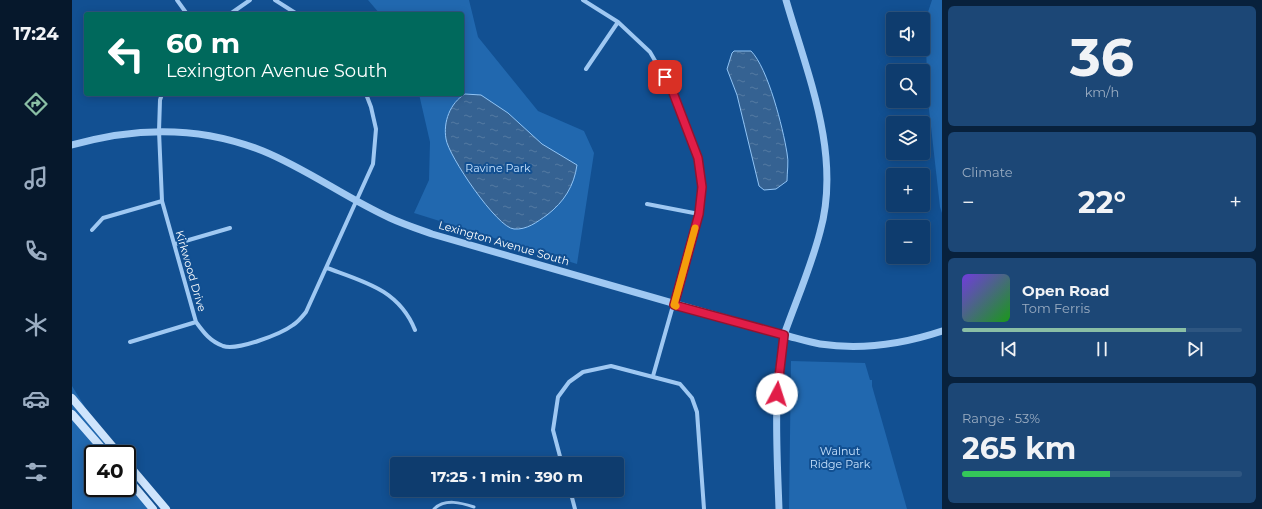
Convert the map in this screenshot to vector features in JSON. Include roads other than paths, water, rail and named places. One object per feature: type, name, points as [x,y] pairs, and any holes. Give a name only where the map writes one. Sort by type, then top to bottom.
[{"type":"main road","points":[[72,398],[111,445]]},
{"type":"main road","points":[[72,414],[99,445]]},
{"type":"main road","points":[[136,474],[166,509]]},
{"type":"main road","points":[[136,489],[153,509]]},
{"type":"street","points":[[177,0],[186,12]]},
{"type":"street","points":[[233,12],[250,0]]},
{"type":"street","points":[[275,0],[294,12]]},
{"type":"street","points":[[583,0],[618,22],[650,52],[672,90],[698,158],[702,187],[699,214],[653,376]]},
{"type":"street","points":[[779,509],[776,408],[784,335],[820,231],[826,197],[827,166],[819,115],[786,0]]},
{"type":"street","points":[[586,69],[618,22]]},
{"type":"street","name":"Kirkwood Drive","points":[[161,96],[159,131],[162,201],[196,322],[208,339],[224,347],[237,346],[278,334],[293,325],[306,312],[373,164],[376,128],[367,96]]},
{"type":"street","name":"Lexington Avenue South","points":[[72,145],[127,133],[159,131],[194,133],[226,139],[263,151],[390,218],[432,234],[674,305],[820,344],[854,346],[887,344],[920,338],[942,331]]},
{"type":"street","points":[[92,230],[103,218],[162,201]]},
{"type":"street","points":[[647,204],[699,214]]},
{"type":"street","points":[[175,244],[230,228]]},
{"type":"street","points":[[327,268],[377,287],[394,298],[411,320],[415,330]]},
{"type":"street","points":[[130,342],[196,322]]},
{"type":"street","points":[[560,457],[553,430],[558,397],[569,382],[583,372],[611,366],[680,384],[692,398],[697,412],[704,509]]},
{"type":"street","points":[[572,497],[575,509]]},
{"type":"lane","points":[[434,509],[437,506],[458,502],[474,507]]},
{"type":"water","points":[[734,51],[751,51],[763,71],[774,99],[788,160],[787,181],[776,189],[764,190],[759,186],[737,95],[727,69]]},
{"type":"water","points":[[464,95],[481,95],[508,113],[542,144],[577,165],[571,187],[563,199],[553,210],[532,225],[519,229],[506,226],[496,217],[474,190],[455,160],[445,133],[449,114],[455,102]]},
{"type":"park label","name":"Ravine Park","points":[[498,168]]},
{"type":"park label","name":"Walnut Ridge Park","points":[[840,457]]}]
